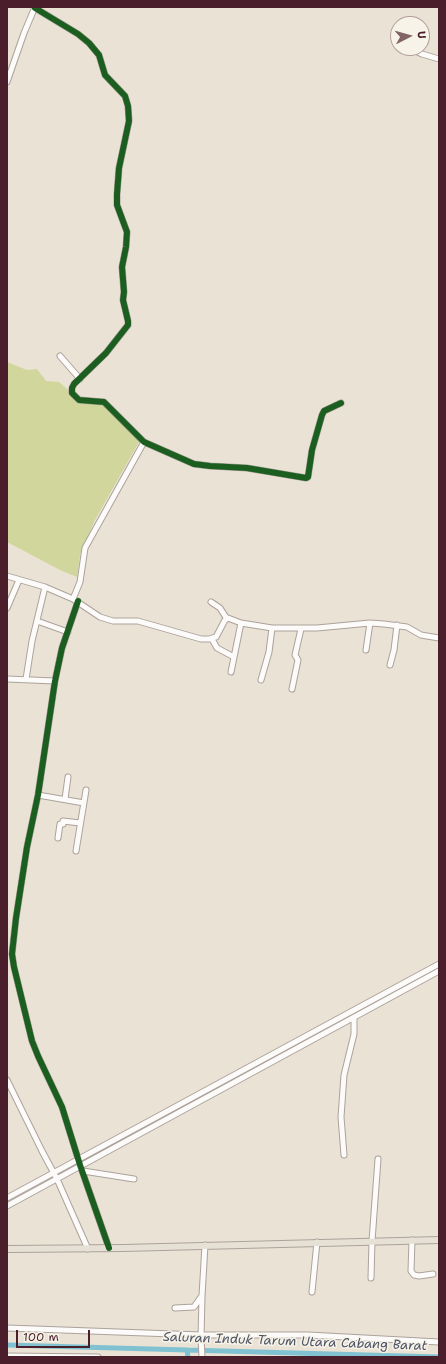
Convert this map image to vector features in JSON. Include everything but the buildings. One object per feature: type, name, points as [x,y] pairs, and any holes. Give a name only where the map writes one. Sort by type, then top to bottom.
[{"type":"main road","points":[[7,1249],[88,1249],[439,1240]]},
{"type":"street","points":[[7,82],[24,32],[35,8],[78,34],[89,43],[99,55],[105,75],[125,96],[128,106],[129,121],[119,168],[117,194],[117,205],[127,232],[122,267],[124,292],[122,300],[128,318],[128,326],[106,353],[72,388],[72,393],[76,398],[85,401],[104,402],[144,442],[194,464],[247,468],[307,478],[312,450],[322,415],[324,411],[341,403]]},
{"type":"street","points":[[60,356],[80,379]]},
{"type":"street","points":[[109,1248],[78,1159],[62,1107],[32,1041],[10,955],[27,846],[38,795],[55,681],[62,648],[68,632],[76,600],[85,548],[144,442]]},
{"type":"street","points":[[7,576],[46,588],[76,600],[95,615],[104,619],[113,621],[138,621],[196,638],[212,639],[217,635],[224,620],[227,618]]},
{"type":"street","points":[[7,608],[19,580]]},
{"type":"street","points":[[26,679],[37,621],[46,588]]},
{"type":"street","points":[[210,602],[220,608],[227,618],[241,623],[272,628],[328,628],[370,623],[398,625],[410,628],[423,636],[439,638]]},
{"type":"street","points":[[37,621],[68,632]]},
{"type":"street","points":[[231,672],[241,623]]},
{"type":"street","points":[[366,650],[370,623]]},
{"type":"street","points":[[390,665],[398,625]]},
{"type":"street","points":[[261,680],[269,652],[272,628]]},
{"type":"street","points":[[292,690],[298,660],[295,655],[301,629]]},
{"type":"street","points":[[212,639],[217,648],[234,657]]},
{"type":"street","points":[[7,679],[55,681]]},
{"type":"street","points":[[65,799],[68,777]]},
{"type":"street","points":[[76,850],[86,790]]},
{"type":"street","points":[[38,795],[84,803]]},
{"type":"street","points":[[58,838],[60,824],[63,824],[64,821],[80,824]]},
{"type":"street","points":[[7,1198],[439,964]]},
{"type":"street","points":[[7,1206],[81,1168],[439,971]]},
{"type":"street","points":[[344,1155],[341,1117],[344,1075],[354,1034],[354,1017]]},
{"type":"street","points":[[7,1080],[57,1179],[88,1249]]},
{"type":"street","points":[[371,1278],[378,1159]]},
{"type":"street","points":[[81,1168],[134,1179]]},
{"type":"street","points":[[412,1240],[411,1271],[414,1275],[419,1276],[433,1274]]},
{"type":"street","points":[[312,1292],[317,1242]]},
{"type":"street","points":[[202,1357],[202,1296],[205,1245]]},
{"type":"street","points":[[175,1308],[194,1307],[202,1296]]},
{"type":"street","points":[[7,1328],[201,1336],[308,1335],[439,1342]]},
{"type":"street","points":[[7,1356],[98,1357]]},
{"type":"green space","points":[[7,362],[27,370],[37,369],[46,381],[59,382],[74,395],[104,402],[122,420],[139,442],[95,520],[80,554],[77,577],[60,570],[7,542]]},
{"type":"waterway","name":"Saluran Induk Tarum Utara Cabang Barat","points":[[7,1345],[439,1357]]},
{"type":"waterway","name":"Saluran Induk Tarum Utara Cabang Barat","points":[[187,1350],[188,1357]]},
{"type":"cycle path","points":[[35,8],[78,34],[89,43],[99,55],[105,75],[125,96],[128,106],[129,121],[119,168],[117,194],[117,205],[127,232],[122,267],[124,292],[123,300],[128,325],[106,353],[74,384],[72,393],[79,400],[104,402],[144,442],[194,464],[247,468],[306,478],[308,477],[312,450],[322,415],[324,411],[341,403]]},
{"type":"cycle path","points":[[78,601],[62,648],[55,681],[38,795],[27,847],[12,954],[32,1041],[62,1107],[80,1165],[109,1248]]}]
